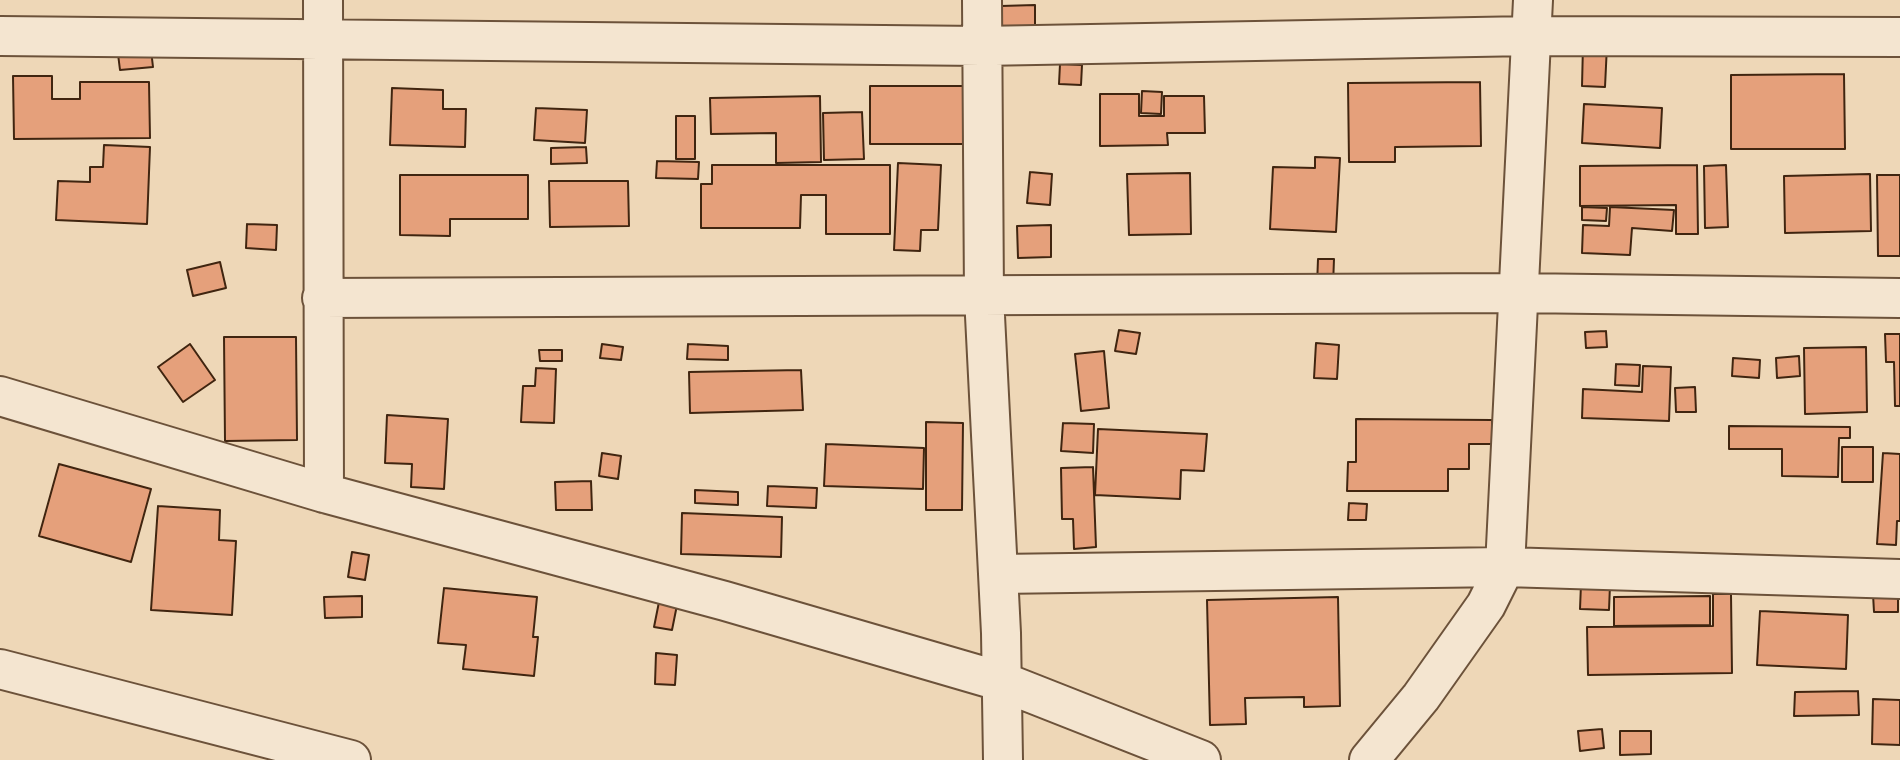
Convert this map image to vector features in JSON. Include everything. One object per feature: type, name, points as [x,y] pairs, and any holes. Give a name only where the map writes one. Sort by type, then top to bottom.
[{"type":"street","points":[[323,0],[324,493]]},
{"type":"street","points":[[982,0],[984,296],[1003,682],[1003,760]]},
{"type":"street","points":[[0,36],[982,46],[1531,18],[1900,37]]},
{"type":"street","points":[[1369,760],[1428,687],[1486,605],[1505,567],[1531,18]]},
{"type":"street","points":[[322,298],[1517,293],[1900,298]]},
{"type":"street","points":[[0,396],[324,493],[725,601],[1003,682],[1201,760]]},
{"type":"street","points":[[998,574],[1505,567],[1900,579]]},
{"type":"street","points":[[0,669],[351,760]]},
{"type":"building","points":[[1035,5],[1035,35],[1001,35],[1001,6]]},
{"type":"building","points":[[1583,45],[1607,45],[1605,87],[1582,86]]},
{"type":"building","points":[[151,50],[153,67],[120,70],[118,54]]},
{"type":"building","points":[[1060,64],[1082,65],[1081,85],[1059,84]]},
{"type":"building","points":[[1844,74],[1845,149],[1731,149],[1731,75]]},
{"type":"building","points":[[13,76],[52,76],[52,99],[80,99],[80,82],[149,82],[150,138],[14,139]]},
{"type":"building","points":[[1480,82],[1481,146],[1395,147],[1395,162],[1349,162],[1348,83]]},
{"type":"building","points":[[870,86],[965,86],[965,144],[870,144]]},
{"type":"building","points":[[392,88],[443,90],[443,109],[466,109],[465,147],[390,145]]},
{"type":"building","points":[[1142,91],[1162,92],[1161,114],[1141,113]]},
{"type":"building","points":[[1100,94],[1139,94],[1139,116],[1164,116],[1164,96],[1204,96],[1205,133],[1167,133],[1168,145],[1100,146]]},
{"type":"building","points":[[820,96],[821,162],[776,163],[776,133],[711,134],[710,98]]},
{"type":"building","points":[[1584,104],[1662,108],[1660,148],[1582,143]]},
{"type":"building","points":[[536,108],[587,110],[585,143],[534,140]]},
{"type":"building","points":[[862,112],[864,159],[824,160],[823,113]]},
{"type":"building","points":[[676,116],[695,116],[695,159],[676,159]]},
{"type":"building","points":[[104,145],[150,147],[147,224],[56,220],[58,181],[90,182],[90,167],[103,167]]},
{"type":"building","points":[[586,147],[587,163],[551,164],[551,148]]},
{"type":"building","points":[[1315,157],[1340,158],[1336,232],[1270,229],[1273,167],[1315,168]]},
{"type":"building","points":[[657,161],[699,162],[698,179],[656,178]]},
{"type":"building","points":[[898,163],[941,165],[938,230],[921,230],[920,251],[894,250]]},
{"type":"building","points":[[712,165],[890,165],[890,234],[826,234],[826,195],[801,195],[800,228],[701,228],[701,184],[712,184]]},
{"type":"building","points":[[1697,165],[1698,234],[1676,234],[1676,205],[1580,206],[1580,166]]},
{"type":"building","points":[[1726,165],[1728,227],[1705,228],[1704,166]]},
{"type":"building","points":[[1030,172],[1052,174],[1050,205],[1027,203]]},
{"type":"building","points":[[1190,173],[1191,234],[1129,235],[1127,174]]},
{"type":"building","points":[[1870,174],[1871,231],[1785,233],[1784,176]]},
{"type":"building","points":[[400,175],[528,175],[528,219],[450,219],[450,236],[400,235]]},
{"type":"building","points":[[1877,175],[1900,175],[1900,256],[1878,256]]},
{"type":"building","points":[[549,181],[628,181],[629,226],[550,227]]},
{"type":"building","points":[[1582,207],[1607,208],[1606,221],[1582,220]]},
{"type":"building","points":[[1610,207],[1674,210],[1672,231],[1632,228],[1630,255],[1582,253],[1583,225],[1609,226]]},
{"type":"building","points":[[247,224],[277,225],[276,250],[246,248]]},
{"type":"building","points":[[1051,225],[1051,257],[1018,258],[1017,226]]},
{"type":"building","points":[[1318,259],[1334,259],[1333,286],[1317,286]]},
{"type":"building","points":[[220,262],[226,288],[193,296],[187,270]]},
{"type":"building","points":[[1119,330],[1140,333],[1136,354],[1115,351]]},
{"type":"building","points":[[1606,331],[1607,347],[1586,348],[1585,332]]},
{"type":"building","points":[[1885,334],[1900,334],[1900,406],[1895,406],[1894,362],[1886,362]]},
{"type":"building","points":[[224,337],[296,337],[297,440],[225,441]]},
{"type":"building","points":[[1316,343],[1339,345],[1337,379],[1314,378]]},
{"type":"building","points":[[190,344],[215,380],[183,402],[158,367]]},
{"type":"building","points":[[602,344],[623,347],[621,360],[600,358]]},
{"type":"building","points":[[688,344],[728,346],[728,360],[687,359]]},
{"type":"building","points":[[1866,347],[1867,412],[1805,414],[1804,348]]},
{"type":"building","points":[[539,350],[562,350],[562,361],[540,361]]},
{"type":"building","points":[[1104,351],[1109,408],[1081,411],[1075,354]]},
{"type":"building","points":[[1799,356],[1800,376],[1777,378],[1776,358]]},
{"type":"building","points":[[1733,358],[1760,360],[1759,378],[1732,376]]},
{"type":"building","points":[[1616,364],[1640,365],[1639,386],[1615,385]]},
{"type":"building","points":[[1643,366],[1671,367],[1669,421],[1582,418],[1583,389],[1642,392]]},
{"type":"building","points":[[536,368],[556,369],[554,423],[521,422],[523,386],[535,386]]},
{"type":"building","points":[[801,370],[803,410],[690,413],[689,372]]},
{"type":"building","points":[[1695,387],[1696,412],[1676,412],[1675,388]]},
{"type":"building","points":[[387,415],[448,419],[444,489],[411,487],[412,464],[385,463]]},
{"type":"building","points":[[1356,419],[1492,420],[1492,444],[1469,444],[1469,469],[1448,469],[1448,491],[1347,491],[1348,462],[1356,462]]},
{"type":"building","points":[[926,422],[963,423],[962,510],[926,510]]},
{"type":"building","points":[[1063,423],[1094,424],[1093,453],[1061,451]]},
{"type":"building","points":[[1729,426],[1850,427],[1850,438],[1839,438],[1838,477],[1782,476],[1782,449],[1729,449]]},
{"type":"building","points":[[1098,429],[1207,434],[1204,471],[1181,470],[1180,499],[1095,495]]},
{"type":"building","points":[[826,444],[924,448],[923,489],[824,486]]},
{"type":"building","points":[[1842,447],[1873,447],[1873,482],[1842,482]]},
{"type":"building","points":[[602,453],[621,456],[618,479],[599,476]]},
{"type":"building","points":[[1883,453],[1900,454],[1900,521],[1897,521],[1896,545],[1877,544]]},
{"type":"building","points":[[59,464],[151,489],[131,562],[39,536]]},
{"type":"building","points":[[1093,467],[1096,547],[1074,549],[1073,519],[1062,519],[1061,468]]},
{"type":"building","points":[[591,481],[592,510],[556,510],[555,482]]},
{"type":"building","points":[[768,486],[817,488],[816,508],[767,506]]},
{"type":"building","points":[[695,490],[738,492],[738,505],[695,503]]},
{"type":"building","points":[[1349,503],[1367,504],[1366,520],[1348,520]]},
{"type":"building","points":[[158,506],[220,510],[219,540],[236,541],[232,615],[151,610]]},
{"type":"building","points":[[682,513],[782,517],[781,557],[681,554]]},
{"type":"building","points":[[352,552],[369,555],[365,580],[348,577]]},
{"type":"building","points":[[1581,584],[1610,585],[1609,610],[1580,609]]},
{"type":"building","points":[[444,588],[537,597],[533,637],[538,637],[534,676],[463,669],[466,645],[438,643]]},
{"type":"building","points":[[661,592],[679,595],[672,630],[654,627]]},
{"type":"building","points":[[1898,593],[1898,612],[1874,612],[1873,594]]},
{"type":"building","points":[[1713,594],[1731,594],[1732,673],[1588,675],[1587,627],[1713,626]]},
{"type":"building","points":[[362,596],[362,617],[325,618],[324,597]]},
{"type":"building","points":[[1710,596],[1710,625],[1614,626],[1614,597]]},
{"type":"building","points":[[1338,597],[1340,706],[1304,707],[1304,697],[1245,698],[1246,724],[1210,725],[1207,600]]},
{"type":"building","points":[[1760,611],[1848,615],[1846,669],[1757,665]]},
{"type":"building","points":[[656,653],[677,655],[675,685],[655,684]]},
{"type":"building","points":[[1858,691],[1859,715],[1794,716],[1795,692]]},
{"type":"building","points":[[1873,699],[1900,700],[1900,745],[1872,744]]},
{"type":"building","points":[[1602,729],[1604,748],[1580,751],[1578,731]]},
{"type":"building","points":[[1620,731],[1651,731],[1651,754],[1620,755]]}]
